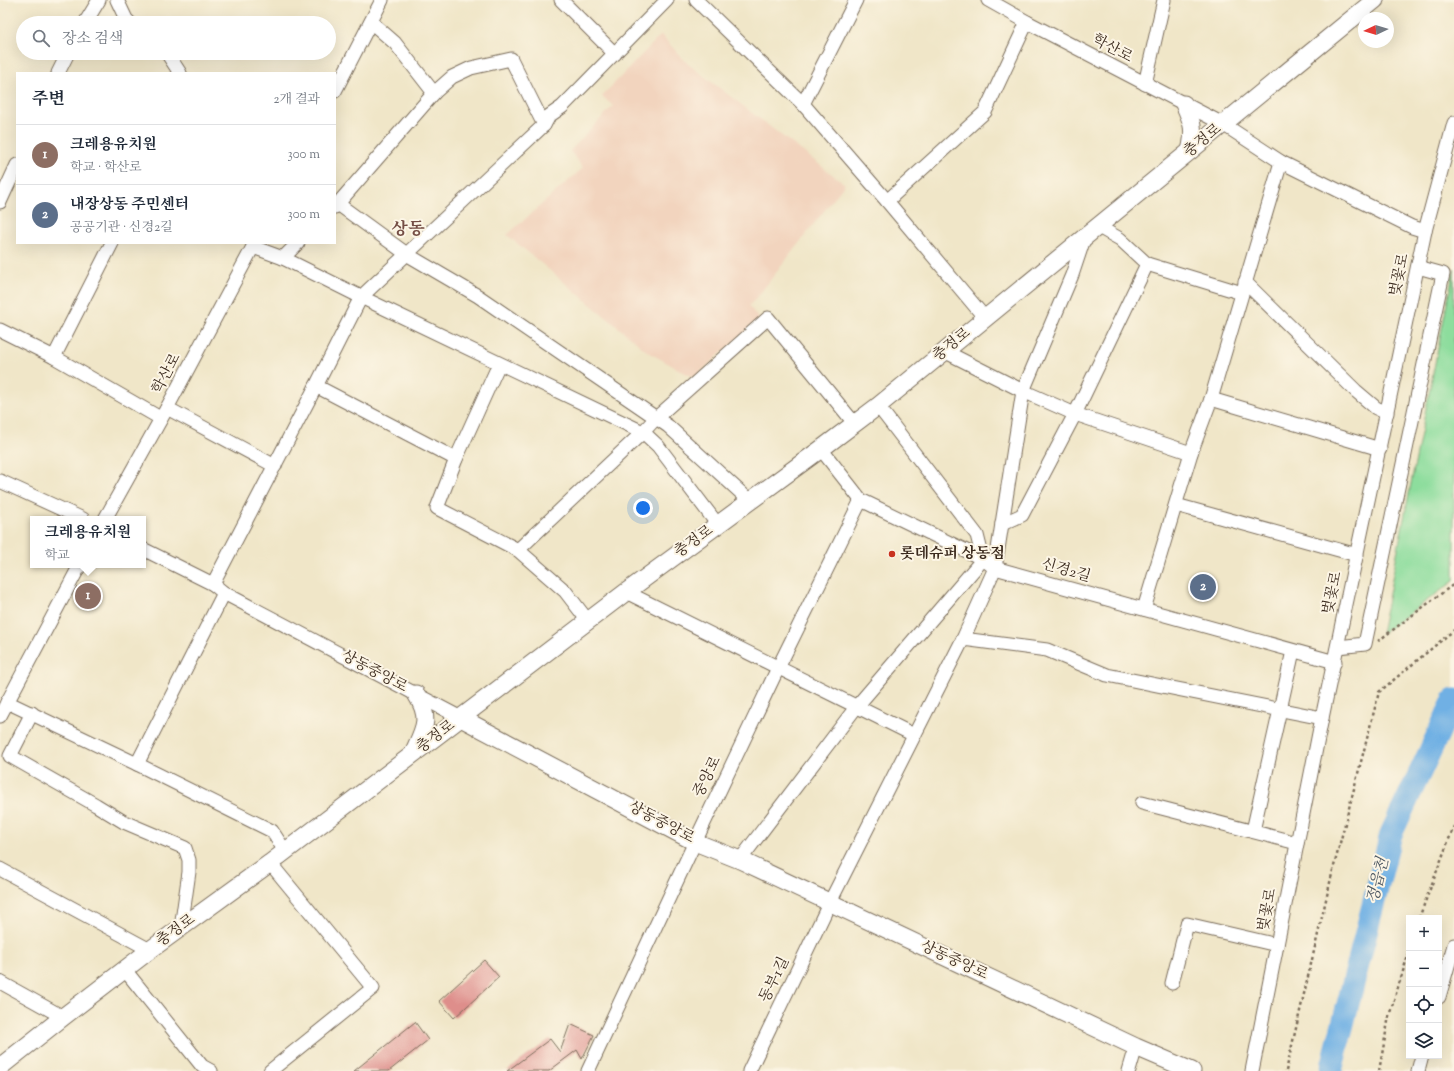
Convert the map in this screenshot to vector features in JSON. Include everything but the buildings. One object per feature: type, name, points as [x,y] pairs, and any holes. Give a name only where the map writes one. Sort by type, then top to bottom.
[{"type":"main road","name":"충정로","points":[[0,1067],[63,1016],[150,950],[270,863],[626,592],[878,406],[1375,0]]},
{"type":"main road","points":[[1184,104],[1193,125],[1194,136],[1190,151]]},
{"type":"main road","points":[[412,755],[423,732],[426,718],[424,706],[416,694]]},
{"type":"main road","name":"상동중앙로","points":[[461,718],[695,842],[740,860],[1136,1047],[1192,1071]]},
{"type":"street","points":[[90,16],[99,0]]},
{"type":"street","points":[[117,0],[125,16]]},
{"type":"street","points":[[336,89],[382,0]]},
{"type":"street","points":[[561,0],[615,54]]},
{"type":"street","points":[[213,584],[361,298],[544,125],[549,116],[562,107],[667,0]]},
{"type":"street","points":[[696,0],[803,104],[985,318]]},
{"type":"street","points":[[803,104],[856,0]]},
{"type":"street","name":"학산로","points":[[988,0],[1027,22],[1223,124],[1281,162],[1412,228],[1425,231]]},
{"type":"street","points":[[1145,84],[1164,0]]},
{"type":"street","points":[[371,22],[394,43],[434,93]]},
{"type":"street","points":[[887,202],[985,112],[1027,22]]},
{"type":"street","points":[[544,125],[511,59],[471,68],[452,77],[434,93],[336,206],[408,255],[478,296],[668,426],[750,501]]},
{"type":"street","points":[[58,72],[64,60]]},
{"type":"street","points":[[172,60],[179,72]]},
{"type":"street","name":"벚꽃로","points":[[1252,1071],[1322,718],[1358,555],[1425,231],[1454,123]]},
{"type":"street","points":[[1144,609],[1192,453],[1211,398],[1281,162]]},
{"type":"street","points":[[0,202],[16,167]]},
{"type":"street","points":[[1091,231],[1120,239],[1147,264],[1243,288],[1356,391],[1376,408],[1387,413]]},
{"type":"street","name":"동부1길","points":[[749,1071],[830,902],[963,639],[995,568],[1023,391],[1091,231]]},
{"type":"street","points":[[54,357],[111,244]]},
{"type":"street","points":[[283,258],[297,244]]},
{"type":"street","points":[[254,245],[283,258],[361,298],[643,432],[658,446],[718,525]]},
{"type":"street","name":"학산로","points":[[107,516],[254,245]]},
{"type":"street","points":[[1002,524],[1022,515],[1075,414],[1147,264]]},
{"type":"street","points":[[1338,646],[1365,644],[1440,290],[1443,274],[1418,267]]},
{"type":"street","points":[[518,550],[656,418],[768,318],[854,424]]},
{"type":"street","points":[[0,330],[164,413],[275,466]]},
{"type":"street","points":[[944,351],[1023,391],[1075,414],[1192,453]]},
{"type":"street","points":[[499,364],[456,458],[437,508],[518,550],[565,592],[588,621]]},
{"type":"street","points":[[316,386],[456,458]]},
{"type":"street","points":[[1211,398],[1380,449]]},
{"type":"street","points":[[740,860],[857,706],[983,559],[977,536],[878,406]]},
{"type":"street","name":"신경2길","points":[[821,449],[861,500],[983,559],[995,568],[1335,662]]},
{"type":"street","points":[[0,481],[76,516]]},
{"type":"street","name":"중앙로","points":[[588,1071],[778,668],[861,500]]},
{"type":"street","points":[[1176,505],[1358,555]]},
{"type":"street","name":"상동중앙로","points":[[146,550],[213,584],[224,593],[461,718]]},
{"type":"street","points":[[0,716],[78,568]]},
{"type":"street","points":[[626,592],[914,735]]},
{"type":"street","points":[[137,764],[224,593]]},
{"type":"street","points":[[963,639],[1047,650],[1107,675],[1322,718]]},
{"type":"street","points":[[1253,831],[1293,651]]},
{"type":"street","points":[[7,702],[272,831],[286,851]]},
{"type":"street","points":[[32,713],[10,756],[124,822],[185,848],[189,860],[189,872],[181,928]]},
{"type":"street","points":[[1142,803],[1297,843]]},
{"type":"street","points":[[270,863],[373,988],[270,1071]]},
{"type":"street","points":[[0,869],[150,950]]},
{"type":"street","points":[[1172,983],[1187,924],[1277,945]]},
{"type":"street","points":[[1442,987],[1454,945]]},
{"type":"street","points":[[125,970],[202,1066],[211,1071]]},
{"type":"street","points":[[0,982],[63,1016]]},
{"type":"street","points":[[1129,1071],[1136,1047]]},
{"type":"street","points":[[1418,1071],[1421,1059]]},
{"type":"path","points":[[1376,643],[1454,584]]},
{"type":"path","points":[[1286,1071],[1332,874],[1379,692],[1454,630]]},
{"type":"path","points":[[1420,915],[1454,826]]},
{"type":"path","points":[[1379,1071],[1390,1016],[1406,962]]},
{"type":"shaded area","points":[[661,35],[688,64],[845,184],[749,306],[759,319],[694,378],[648,352],[507,235],[583,168],[570,151],[613,106],[602,96]]},
{"type":"green space","points":[[1454,268],[1454,581],[1381,634]]},
{"type":"waterway","name":"정읍천","points":[[1331,1071],[1391,834],[1454,700]]},
{"type":"place","name":"롯데슈퍼 상동점","points":[[892,554]]},
{"type":"place","name":"내장상동 주민센터","points":[[1203,587]]},
{"type":"place","name":"크레용유치원","points":[[88,596]]},
{"type":"district","name":"상동","points":[[408,230]]}]
